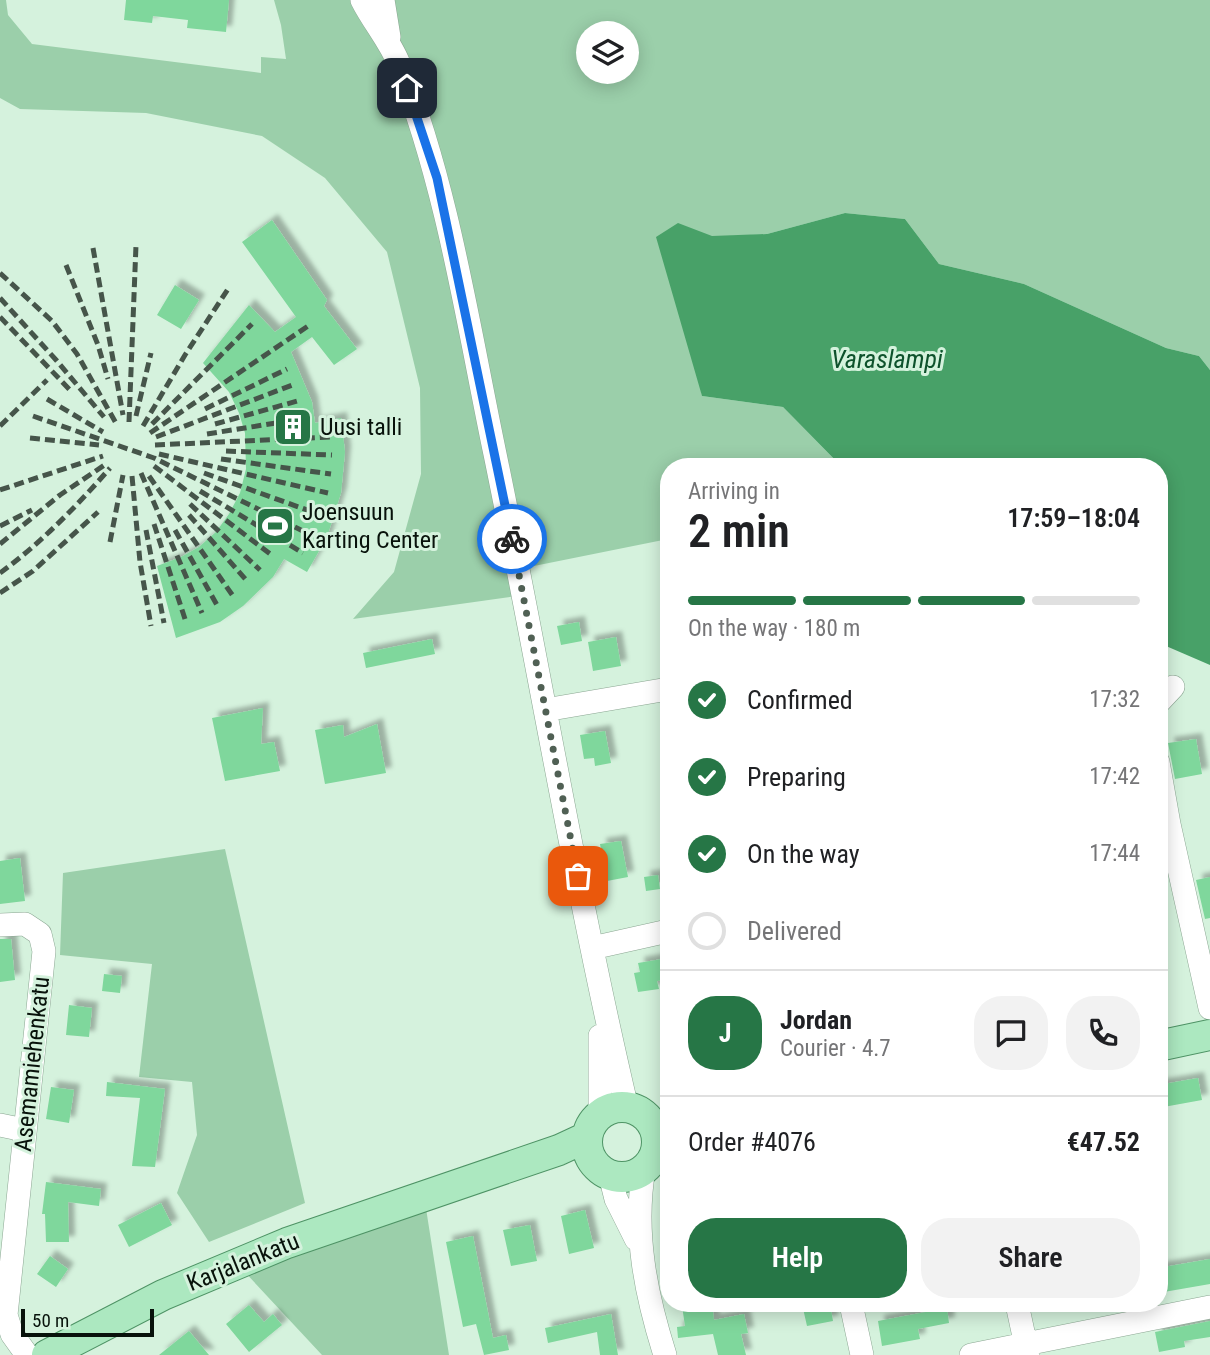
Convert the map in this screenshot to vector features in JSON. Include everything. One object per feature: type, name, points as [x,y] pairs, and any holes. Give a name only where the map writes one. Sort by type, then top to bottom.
[{"type":"main road","points":[[1168,1044],[1210,1035]]},
{"type":"main road","points":[[638,1111],[648,1118],[658,1146],[627,1177],[603,1170],[587,1147],[605,1120],[638,1111]]},
{"type":"main road","name":"Karjalankatu","points":[[47,1355],[163,1296],[287,1243],[559,1150],[605,1120]]},
{"type":"main road","name":"Karjalankatu","points":[[448,1187],[562,1168],[603,1170]]},
{"type":"street","points":[[362,0],[399,65],[437,178],[534,645],[592,948],[597,980],[605,1120]]},
{"type":"street","points":[[383,0],[389,44]]},
{"type":"street","points":[[545,710],[660,690]]},
{"type":"street","points":[[1168,841],[1210,1008]]},
{"type":"street","name":"Asemamiehenkatu","points":[[0,925],[24,924],[40,934],[44,951],[4,1326],[27,1355]]},
{"type":"street","points":[[592,948],[660,932]]},
{"type":"street","points":[[0,1125],[24,1130]]},
{"type":"street","points":[[639,1245],[639,1196],[658,1146]]},
{"type":"street","points":[[603,1170],[639,1245],[665,1355]]},
{"type":"street","points":[[971,1355],[1026,1349],[1210,1307]]},
{"type":"street","points":[[853,1312],[862,1355]]},
{"type":"street","points":[[1019,1312],[1026,1349]]},
{"type":"shaded area","points":[[0,0],[6,0],[8,15],[32,44],[261,73],[261,57],[286,59],[274,0],[1210,0],[1210,370],[1199,356],[1166,348],[1024,284],[939,264],[905,219],[845,213],[767,234],[712,237],[678,224],[702,396],[783,407],[833,458],[660,458],[660,541],[529,567],[517,596],[353,619],[394,572],[421,474],[420,388],[387,252],[325,178],[262,136],[146,113],[20,109],[0,98]]},
{"type":"shaded area","points":[[225,849],[305,1203],[209,1242],[177,1193],[197,1135],[192,1082],[139,1077],[152,964],[60,955],[63,873]]},
{"type":"shaded area","points":[[425,1202],[449,1355],[322,1355],[242,1269]]},
{"type":"water","name":"Varaslampi","points":[[845,213],[905,219],[939,264],[1024,284],[1166,348],[1199,356],[1210,370],[1210,665],[1168,647],[1168,458],[833,458],[783,407],[702,396],[656,237],[678,223],[712,236],[767,234]]},
{"type":"building","points":[[126,0],[229,0],[226,32],[187,28],[188,20],[153,16],[152,23],[124,20]]},
{"type":"building","name":"Uusi talli","points":[[272,220],[327,300],[324,306],[357,349],[334,365],[312,337],[291,352],[312,402],[315,423],[341,418],[345,452],[341,493],[327,537],[307,572],[284,559],[273,577],[243,606],[220,622],[176,638],[157,566],[199,547],[216,532],[240,493],[246,469],[245,433],[239,413],[229,392],[203,363],[249,305],[275,332],[296,317],[242,242]]},
{"type":"building","points":[[175,285],[199,300],[181,329],[157,315]]},
{"type":"building","points":[[579,622],[582,641],[561,645],[557,626]]},
{"type":"building","points":[[616,637],[621,666],[593,671],[588,642]]},
{"type":"building","points":[[432,639],[435,654],[366,668],[363,653]]},
{"type":"building","points":[[263,708],[261,744],[274,742],[280,771],[225,781],[212,718]]},
{"type":"building","points":[[377,724],[386,773],[325,784],[315,730],[343,725],[344,737]]},
{"type":"building","points":[[605,731],[611,763],[595,766],[594,758],[584,759],[580,735]]},
{"type":"building","points":[[1196,739],[1202,774],[1175,779],[1168,743]]},
{"type":"building","points":[[621,841],[628,877],[607,881],[600,844]]},
{"type":"building","points":[[20,858],[25,901],[0,904],[0,861]]},
{"type":"building","points":[[658,875],[660,889],[646,891],[644,877]]},
{"type":"building","points":[[1210,877],[1210,918],[1205,919],[1196,880]]},
{"type":"building","points":[[0,939],[11,939],[15,980],[0,982]]},
{"type":"building","points":[[660,959],[660,980],[657,981],[659,989],[638,992],[634,973],[640,972],[638,963]]},
{"type":"building","points":[[104,974],[122,976],[120,993],[102,991]]},
{"type":"building","points":[[69,1005],[92,1008],[89,1037],[66,1035]]},
{"type":"building","points":[[1198,1078],[1202,1100],[1168,1106],[1168,1083]]},
{"type":"building","points":[[107,1082],[165,1089],[155,1167],[132,1166],[140,1098],[106,1096]]},
{"type":"building","points":[[51,1087],[74,1090],[69,1123],[46,1119]]},
{"type":"building","points":[[46,1182],[101,1189],[99,1206],[68,1202],[69,1242],[46,1242],[45,1214],[42,1214]]},
{"type":"building","points":[[161,1203],[172,1225],[129,1247],[118,1225]]},
{"type":"building","points":[[585,1210],[594,1248],[569,1254],[561,1216]]},
{"type":"building","points":[[530,1225],[537,1261],[511,1266],[503,1230]]},
{"type":"building","points":[[473,1236],[493,1338],[506,1335],[509,1350],[484,1355],[476,1324],[463,1327],[446,1242]]},
{"type":"building","points":[[50,1256],[68,1269],[56,1287],[37,1274]]},
{"type":"building","points":[[1210,1259],[1210,1284],[1168,1291],[1168,1266]]},
{"type":"building","points":[[249,1305],[264,1322],[273,1314],[282,1325],[249,1352],[226,1324]]},
{"type":"building","points":[[683,1312],[713,1312],[714,1320],[744,1314],[748,1333],[741,1334],[746,1355],[718,1355],[713,1334],[678,1338],[677,1327],[685,1326]]},
{"type":"building","points":[[804,1312],[831,1312],[833,1321],[807,1326]]},
{"type":"building","points":[[926,1312],[948,1312],[949,1323],[918,1329],[920,1339],[882,1346],[878,1321]]},
{"type":"building","points":[[611,1314],[618,1355],[600,1355],[597,1332],[548,1343],[545,1328]]},
{"type":"building","points":[[1210,1321],[1210,1337],[1184,1341],[1185,1347],[1159,1352],[1155,1332]]},
{"type":"building","points":[[189,1331],[209,1355],[159,1355]]},
{"type":"railway","points":[[129,422],[136,245]]},
{"type":"railway","points":[[93,248],[123,415]]},
{"type":"railway","points":[[66,265],[98,345],[108,379]]},
{"type":"railway","points":[[0,273],[52,321],[77,354],[117,425]]},
{"type":"railway","points":[[143,426],[228,289]]},
{"type":"railway","points":[[0,298],[104,417]]},
{"type":"railway","points":[[0,317],[70,390]]},
{"type":"railway","points":[[152,424],[252,324]]},
{"type":"railway","points":[[150,433],[311,324]]},
{"type":"railway","points":[[136,416],[151,353]]},
{"type":"railway","points":[[205,409],[287,369]]},
{"type":"railway","points":[[0,426],[47,380]]},
{"type":"railway","points":[[156,437],[295,384]]},
{"type":"railway","points":[[47,399],[103,432]]},
{"type":"railway","points":[[215,424],[301,400]]},
{"type":"railway","points":[[33,416],[154,458],[313,536]]},
{"type":"railway","points":[[207,434],[307,418]]},
{"type":"railway","points":[[155,445],[332,437]]},
{"type":"railway","points":[[30,438],[99,445]]},
{"type":"railway","points":[[226,451],[332,455]]},
{"type":"railway","points":[[159,454],[328,493]]},
{"type":"railway","points":[[0,490],[103,456]]},
{"type":"railway","points":[[221,459],[331,474]]},
{"type":"railway","points":[[0,544],[60,495],[106,464]]},
{"type":"railway","points":[[154,466],[273,556]]},
{"type":"railway","points":[[0,573],[58,524],[110,468]]},
{"type":"railway","points":[[141,473],[202,613]]},
{"type":"railway","points":[[204,473],[321,515]]},
{"type":"railway","points":[[110,542],[123,475]]},
{"type":"railway","points":[[132,476],[140,562],[151,626]]},
{"type":"railway","points":[[149,476],[233,596]]},
{"type":"railway","points":[[200,491],[303,553]]},
{"type":"railway","points":[[190,504],[260,570]]},
{"type":"railway","points":[[0,526],[32,510]]},
{"type":"railway","points":[[0,593],[33,571],[98,512]]},
{"type":"railway","points":[[189,515],[248,582]]},
{"type":"railway","points":[[154,524],[185,619]]},
{"type":"railway","points":[[146,530],[164,623]]},
{"type":"railway","points":[[175,530],[217,605]]},
{"type":"way so far","points":[[512,539],[578,876]]},
{"type":"place","name":"Uusi talli","points":[[293,427]]},
{"type":"place","name":"Joensuun Karting Center","points":[[275,526]]},
{"type":"route","points":[[407,88],[437,178],[512,539]]}]
